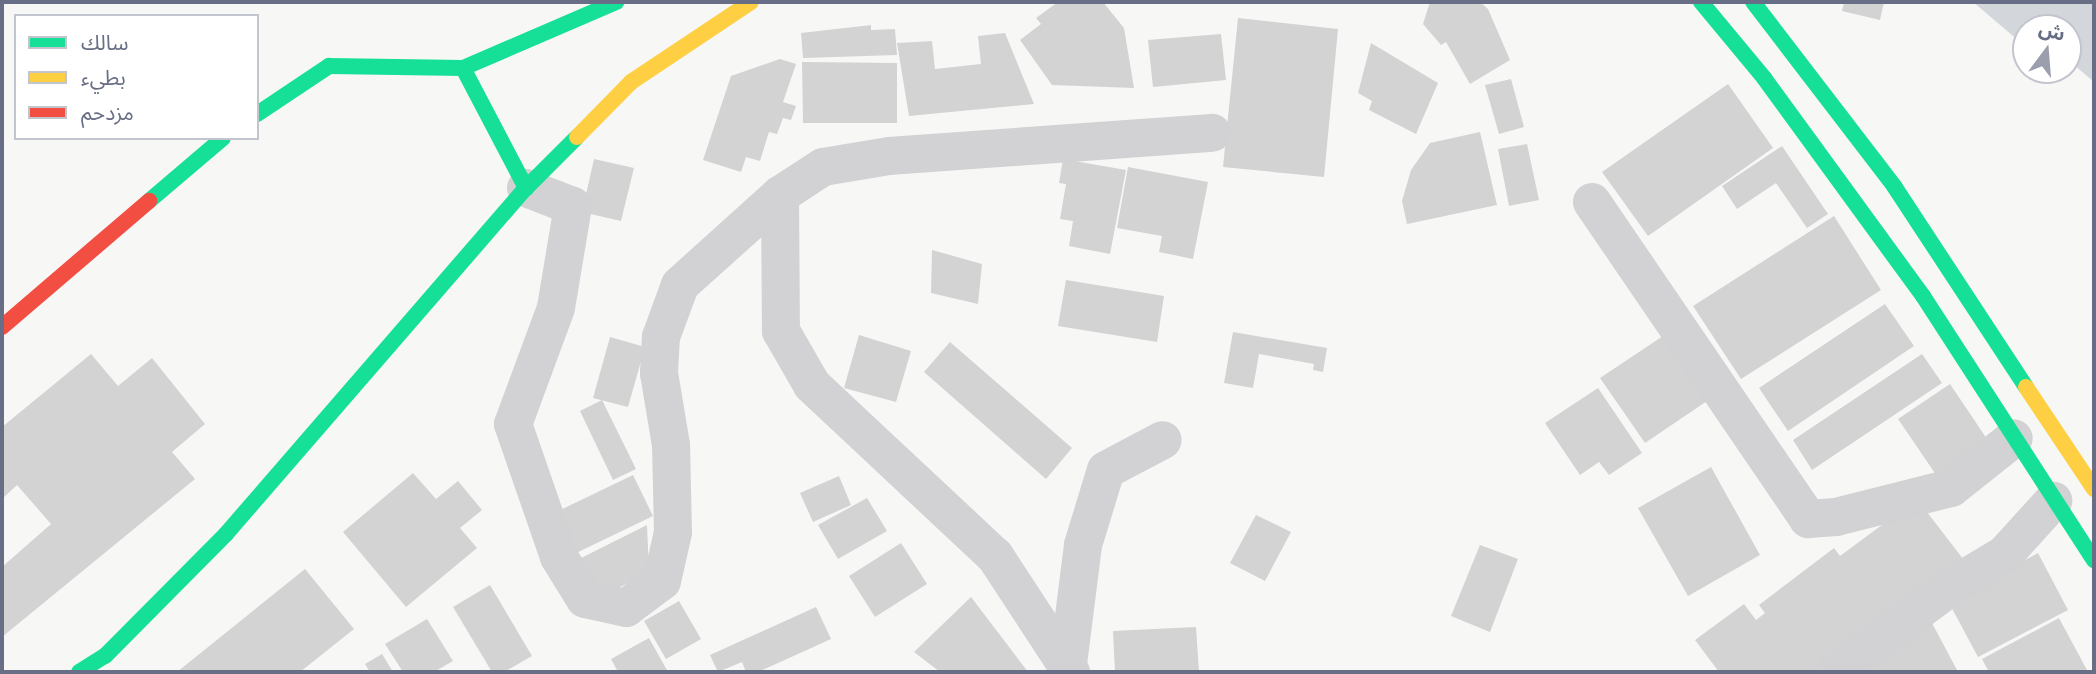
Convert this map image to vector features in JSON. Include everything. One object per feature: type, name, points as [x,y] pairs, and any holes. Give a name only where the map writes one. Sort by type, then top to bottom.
[{"type":"main road","points":[[259,113],[329,66],[463,68],[615,2]]},
{"type":"main road","points":[[100,667],[226,534],[526,188],[631,82],[751,2]]},
{"type":"main road","points":[[1701,2],[1764,78],[1923,296],[2053,501],[2094,559]]},
{"type":"main road","points":[[1753,2],[1894,186],[2094,489]]},
{"type":"main road","points":[[463,68],[526,188]]},
{"type":"main road","points":[[2,327],[221,140]]},
{"type":"street","points":[[526,188],[573,206],[556,308],[513,424],[559,557],[585,599],[626,608],[662,581],[673,532],[671,445],[659,373],[660,337],[680,285],[780,195],[823,167],[889,156],[1212,133]]},
{"type":"street","points":[[780,195],[781,331],[812,385],[996,556],[1069,668]]},
{"type":"street","points":[[1592,202],[1808,519],[1836,517],[1951,488],[2014,438]]},
{"type":"street","points":[[1069,668],[1083,545],[1106,470],[1163,440]]},
{"type":"street","points":[[1836,672],[1952,586],[2005,554],[2053,501]]},
{"type":"shaded area","points":[[1973,2],[2094,2],[2094,82],[2082,72],[2082,14],[2012,14],[2012,35]]},
{"type":"building","points":[[1058,2],[1103,2],[1124,28],[1134,88],[1052,85],[1020,40],[1041,24],[1036,18]]},
{"type":"building","points":[[1430,2],[1480,2],[1488,9],[1510,60],[1470,84],[1446,42],[1441,45],[1423,24]]},
{"type":"building","points":[[1844,2],[1884,2],[1880,20],[1842,11]]},
{"type":"building","points":[[1238,18],[1338,29],[1324,177],[1223,167]]},
{"type":"building","points":[[871,25],[871,30],[895,29],[897,55],[803,58],[801,33]]},
{"type":"building","points":[[1005,33],[1034,104],[909,116],[897,43],[932,41],[935,69],[981,64],[978,36]]},
{"type":"building","points":[[1221,34],[1226,80],[1153,87],[1148,40]]},
{"type":"building","points":[[1371,43],[1438,83],[1416,134],[1369,110],[1372,101],[1358,93]]},
{"type":"building","points":[[780,59],[796,64],[783,102],[796,106],[791,120],[783,118],[777,134],[769,132],[760,161],[746,157],[741,172],[703,160],[731,76]]},
{"type":"building","points":[[802,62],[897,63],[897,123],[803,123]]},
{"type":"building","points":[[1511,79],[1524,127],[1499,134],[1485,85]]},
{"type":"building","points":[[1728,84],[1773,148],[1648,236],[1602,172]]},
{"type":"building","points":[[1480,132],[1497,205],[1407,224],[1402,201],[1411,170],[1430,143]]},
{"type":"building","points":[[1527,144],[1539,200],[1509,206],[1498,149]]},
{"type":"building","points":[[1782,146],[1828,214],[1807,228],[1776,183],[1737,209],[1722,186]]},
{"type":"building","points":[[594,159],[634,168],[621,221],[582,212]]},
{"type":"building","points":[[1063,159],[1126,170],[1110,254],[1069,246],[1073,221],[1060,219],[1066,184],[1059,183]]},
{"type":"building","points":[[1128,167],[1208,182],[1193,259],[1159,252],[1162,236],[1117,228]]},
{"type":"building","points":[[1834,216],[1881,290],[1741,379],[1693,306]]},
{"type":"building","points":[[932,250],[982,264],[978,304],[931,293]]},
{"type":"building","points":[[1066,280],[1164,296],[1157,342],[1058,326]]},
{"type":"building","points":[[1885,304],[1914,346],[1788,431],[1759,388]]},
{"type":"building","points":[[1233,332],[1327,348],[1323,372],[1313,370],[1314,364],[1259,354],[1253,388],[1224,383]]},
{"type":"building","points":[[1669,332],[1713,397],[1645,443],[1600,378]]},
{"type":"building","points":[[859,335],[911,351],[896,402],[844,388]]},
{"type":"building","points":[[610,337],[645,347],[628,407],[593,398]]},
{"type":"building","points":[[950,342],[1072,448],[1046,479],[924,372]]},
{"type":"building","points":[[91,354],[118,386],[152,358],[205,424],[172,452],[195,479],[2,637],[2,567],[51,524],[17,485],[2,499],[2,427]]},
{"type":"building","points":[[1922,354],[1942,383],[1812,470],[1793,440]]},
{"type":"building","points":[[1950,384],[1993,448],[1941,482],[1898,419]]},
{"type":"building","points":[[1598,388],[1642,453],[1609,475],[1599,462],[1580,475],[1545,423]]},
{"type":"building","points":[[602,400],[636,469],[613,480],[580,411]]},
{"type":"building","points":[[1711,467],[1760,555],[1688,596],[1638,508]]},
{"type":"building","points":[[413,473],[436,499],[458,481],[482,510],[460,528],[477,548],[406,607],[343,532]]},
{"type":"building","points":[[633,475],[653,516],[572,555],[552,514]]},
{"type":"building","points":[[839,476],[851,505],[813,522],[800,493]]},
{"type":"building","points":[[867,498],[887,531],[838,559],[818,525]]},
{"type":"building","points":[[1917,499],[1970,568],[1831,672],[1719,672],[1695,640],[1744,604],[1756,620],[1765,613],[1759,605],[1834,548],[1840,556]]},
{"type":"building","points":[[1256,515],[1291,532],[1265,581],[1230,563]]},
{"type":"building","points":[[647,525],[649,572],[601,597],[581,558]]},
{"type":"building","points":[[901,543],[927,584],[875,617],[849,576]]},
{"type":"building","points":[[1480,545],[1518,559],[1490,632],[1451,616]]},
{"type":"building","points":[[2038,553],[2068,610],[1978,657],[1948,601]]},
{"type":"building","points":[[305,569],[354,629],[300,672],[177,672]]},
{"type":"building","points":[[490,585],[532,656],[504,672],[492,672],[453,607]]},
{"type":"building","points":[[971,597],[1028,672],[940,672],[914,652]]},
{"type":"building","points":[[679,601],[701,639],[666,659],[644,621]]},
{"type":"building","points":[[816,607],[831,639],[758,672],[746,672],[742,662],[718,672],[710,655]]},
{"type":"building","points":[[2059,618],[2088,672],[1989,672],[1982,659]]},
{"type":"building","points":[[427,619],[453,661],[434,672],[403,672],[385,644]]},
{"type":"building","points":[[1932,623],[1958,672],[1869,672],[1874,654]]},
{"type":"building","points":[[1196,627],[1199,672],[1115,672],[1113,631]]},
{"type":"building","points":[[649,638],[668,672],[618,672],[611,659]]},
{"type":"building","points":[[382,654],[393,672],[370,672],[365,664]]},
{"type":"traffic: fast","points":[[259,113],[329,66],[463,68],[616,2]]},
{"type":"traffic: fast","points":[[1701,2],[1764,78],[1923,296],[2094,560]]},
{"type":"traffic: fast","points":[[1753,2],[1894,186],[2026,387]]},
{"type":"traffic: fast","points":[[463,68],[526,188]]},
{"type":"traffic: fast","points":[[79,672],[105,656],[226,534],[526,188],[577,137]]},
{"type":"traffic: fast","points":[[149,201],[221,140]]},
{"type":"traffic: slow","points":[[577,137],[631,82],[751,2]]},
{"type":"traffic: slow","points":[[2026,387],[2094,489]]},
{"type":"traffic: jam","points":[[2,327],[149,201]]}]
